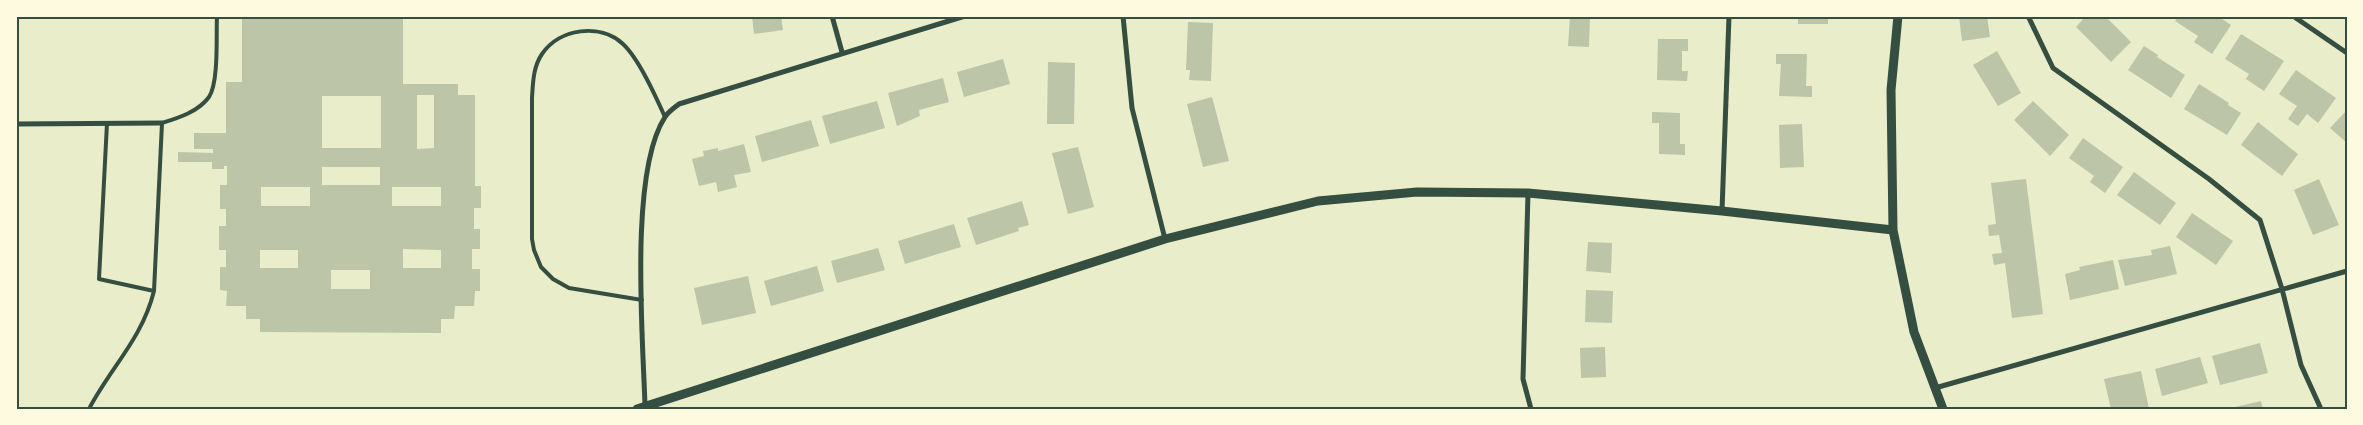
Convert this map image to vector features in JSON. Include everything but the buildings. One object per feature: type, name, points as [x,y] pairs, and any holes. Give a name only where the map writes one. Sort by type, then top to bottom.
[{"type":"street","points":[[832,16],[842,52]]},
{"type":"street","points":[[965,16],[842,52],[679,104],[665,117],[655,138],[647,170],[643,202],[641,407],[1165,238],[1318,201],[1417,192],[1528,193],[1722,211],[1893,230]]},
{"type":"street","points":[[1123,16],[1132,108],[1165,238]]},
{"type":"street","points":[[1722,211],[1729,16]]},
{"type":"street","points":[[1898,16],[1891,90],[1893,230],[1914,332],[1943,409]]},
{"type":"street","points":[[2028,16],[2053,68],[2209,179],[2260,220],[2282,289],[2301,365],[2321,409]]},
{"type":"street","points":[[2293,16],[2347,53]]},
{"type":"street","points":[[16,124],[162,123]]},
{"type":"street","points":[[1528,193],[1523,380],[1531,409]]},
{"type":"street","points":[[1934,389],[2347,271]]},
{"type":"lane","points":[[90,409],[137,335],[148,314],[154,291],[162,123],[188,114],[209,96],[216,72],[216,16]]},
{"type":"lane","points":[[642,300],[569,288],[553,279],[541,267],[537,258],[532,227],[532,115],[533,80],[538,61],[552,43],[564,36],[587,31],[607,33],[632,53],[665,117]]},
{"type":"lane","points":[[107,123],[99,278],[154,291]]}]
